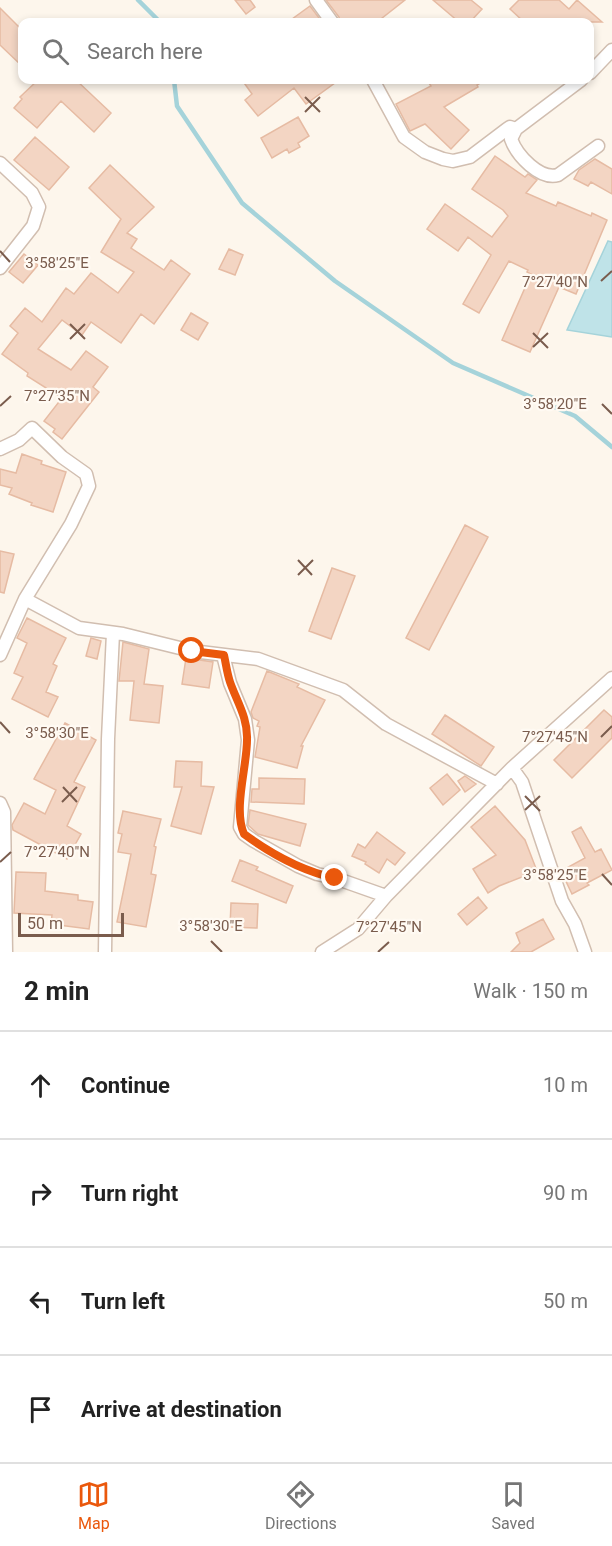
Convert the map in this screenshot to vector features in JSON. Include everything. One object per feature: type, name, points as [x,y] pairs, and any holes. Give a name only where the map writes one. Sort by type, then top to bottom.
[{"type":"street","points":[[316,0],[330,18]]},
{"type":"street","points":[[594,68],[612,50]]},
{"type":"street","points":[[375,84],[404,137],[425,152],[443,159],[453,161],[470,157],[510,127],[516,129]]},
{"type":"street","points":[[576,84],[516,129],[511,139],[516,149],[541,174],[551,177],[558,175],[598,146]]},
{"type":"street","points":[[0,163],[32,193],[39,207],[33,226],[0,268]]},
{"type":"street","points":[[0,450],[20,440],[32,428],[62,457],[86,474],[89,486],[71,524],[25,598],[0,655]]},
{"type":"street","points":[[25,598],[79,628],[113,633],[192,651],[258,659],[343,690],[386,724],[497,784]]},
{"type":"street","points":[[105,952],[108,739],[113,633]]},
{"type":"street","points":[[224,655],[230,683],[245,719],[248,740],[240,826],[244,834],[289,861],[317,874],[386,896]]},
{"type":"street","points":[[322,952],[358,929],[386,896],[512,768],[612,678]]},
{"type":"street","points":[[512,768],[522,782],[562,901],[575,924],[584,952]]},
{"type":"street","points":[[0,803],[4,812],[6,952]]},
{"type":"water","points":[[608,241],[612,242],[612,337],[567,330]]},
{"type":"building","points":[[235,0],[250,0],[255,7],[246,14]]},
{"type":"building","points":[[326,0],[405,0],[382,18],[339,17]]},
{"type":"building","points":[[433,0],[471,0],[482,9],[474,18],[454,18]]},
{"type":"building","points":[[519,0],[559,0],[569,9],[577,0],[602,22],[594,22],[594,18],[520,18],[510,9]]},
{"type":"building","points":[[310,6],[319,18],[294,18]]},
{"type":"building","points":[[0,8],[18,26],[18,62],[0,45]]},
{"type":"building","points":[[34,84],[80,84],[111,113],[94,132],[61,101],[37,128],[14,108],[22,99],[20,97]]},
{"type":"building","points":[[245,84],[334,84],[306,104],[294,88],[258,116],[245,100],[252,94]]},
{"type":"building","points":[[430,84],[479,84],[478,87],[444,107],[469,130],[451,149],[425,124],[410,131],[396,104],[431,86]]},
{"type":"building","points":[[298,117],[309,136],[298,143],[300,147],[289,153],[287,149],[272,158],[261,138]]},
{"type":"building","points":[[35,137],[69,167],[49,190],[14,160]]},
{"type":"building","points":[[495,156],[525,177],[528,174],[537,180],[526,193],[556,206],[558,202],[607,220],[576,294],[559,287],[530,352],[502,340],[531,274],[527,272],[528,270],[509,261],[479,313],[463,304],[491,255],[468,237],[458,251],[427,229],[445,204],[492,237],[508,216],[503,210],[472,189]]},
{"type":"building","points":[[595,159],[612,169],[612,194],[591,182],[588,186],[574,179],[579,170]]},
{"type":"building","points":[[110,165],[154,207],[127,233],[137,239],[131,248],[164,270],[171,260],[190,274],[154,324],[141,314],[121,343],[91,322],[82,335],[62,320],[38,349],[71,370],[86,351],[108,367],[93,387],[99,392],[62,439],[53,432],[55,429],[44,421],[62,398],[27,376],[28,373],[2,354],[18,333],[10,326],[25,308],[42,322],[66,288],[74,294],[91,273],[118,293],[134,272],[101,252],[121,219],[89,188]]},
{"type":"building","points":[[229,249],[243,255],[235,275],[219,269]]},
{"type":"building","points":[[24,254],[38,265],[23,283],[9,272]]},
{"type":"building","points":[[191,313],[208,323],[198,340],[181,330]]},
{"type":"building","points":[[22,454],[42,461],[41,464],[66,472],[53,512],[31,505],[32,503],[9,494],[12,488],[0,485],[0,469],[16,473]]},
{"type":"building","points":[[465,525],[488,537],[429,650],[406,638]]},
{"type":"building","points":[[0,551],[14,554],[4,593],[0,592]]},
{"type":"building","points":[[332,568],[355,576],[331,639],[309,631]]},
{"type":"building","points":[[27,618],[66,638],[53,664],[57,666],[46,692],[58,697],[48,717],[12,699],[23,677],[14,673],[27,643],[17,638]]},
{"type":"building","points":[[91,638],[101,641],[97,659],[86,656]]},
{"type":"building","points":[[123,642],[149,649],[144,684],[163,686],[159,723],[130,720],[134,681],[119,681]]},
{"type":"building","points":[[186,658],[213,662],[209,688],[182,684]]},
{"type":"building","points":[[267,671],[299,684],[297,687],[325,700],[301,746],[303,746],[297,768],[255,757],[260,727],[257,726],[259,721],[253,718],[251,712]]},
{"type":"building","points":[[604,710],[612,717],[612,738],[572,778],[554,760]]},
{"type":"building","points":[[445,715],[494,747],[481,766],[432,734]]},
{"type":"building","points":[[65,723],[96,740],[74,782],[85,787],[67,826],[81,834],[67,859],[13,830],[12,825],[24,803],[45,814],[56,790],[34,779]]},
{"type":"building","points":[[176,761],[202,762],[201,786],[214,787],[201,834],[171,826],[182,787],[174,787]]},
{"type":"building","points":[[447,774],[460,790],[443,805],[430,788]]},
{"type":"building","points":[[465,776],[476,784],[465,792],[458,781]]},
{"type":"building","points":[[259,778],[305,779],[304,804],[251,802],[252,789],[259,789]]},
{"type":"building","points":[[495,806],[525,840],[537,871],[499,886],[488,893],[473,869],[496,855],[471,827]]},
{"type":"building","points":[[250,810],[306,824],[300,846],[258,834],[248,825]]},
{"type":"building","points":[[123,811],[161,819],[154,846],[156,847],[151,874],[156,875],[146,927],[117,922],[131,854],[118,852],[122,834],[118,833]]},
{"type":"building","points":[[581,827],[595,852],[601,849],[612,870],[572,894],[561,871],[585,858],[572,832]]},
{"type":"building","points":[[377,832],[405,853],[395,865],[387,859],[379,873],[365,864],[366,862],[352,856],[358,844],[365,848]]},
{"type":"building","points":[[240,860],[258,867],[256,870],[293,886],[286,903],[232,881]]},
{"type":"building","points":[[16,872],[46,873],[45,891],[78,895],[78,900],[93,902],[89,929],[51,924],[52,915],[14,913]]},
{"type":"building","points":[[478,897],[487,908],[467,925],[458,914]]},
{"type":"building","points":[[231,903],[258,904],[257,928],[230,927]]},
{"type":"building","points":[[543,919],[554,939],[531,952],[511,952],[520,943],[516,933]]},
{"type":"waterway","points":[[138,0],[156,18]]},
{"type":"waterway","points":[[174,84],[177,106],[242,203],[335,281],[453,363],[575,416],[612,447]]},
{"type":"route","points":[[192,651],[224,655],[230,683],[245,719],[248,740],[240,826],[244,834],[298,866],[335,878]]}]
